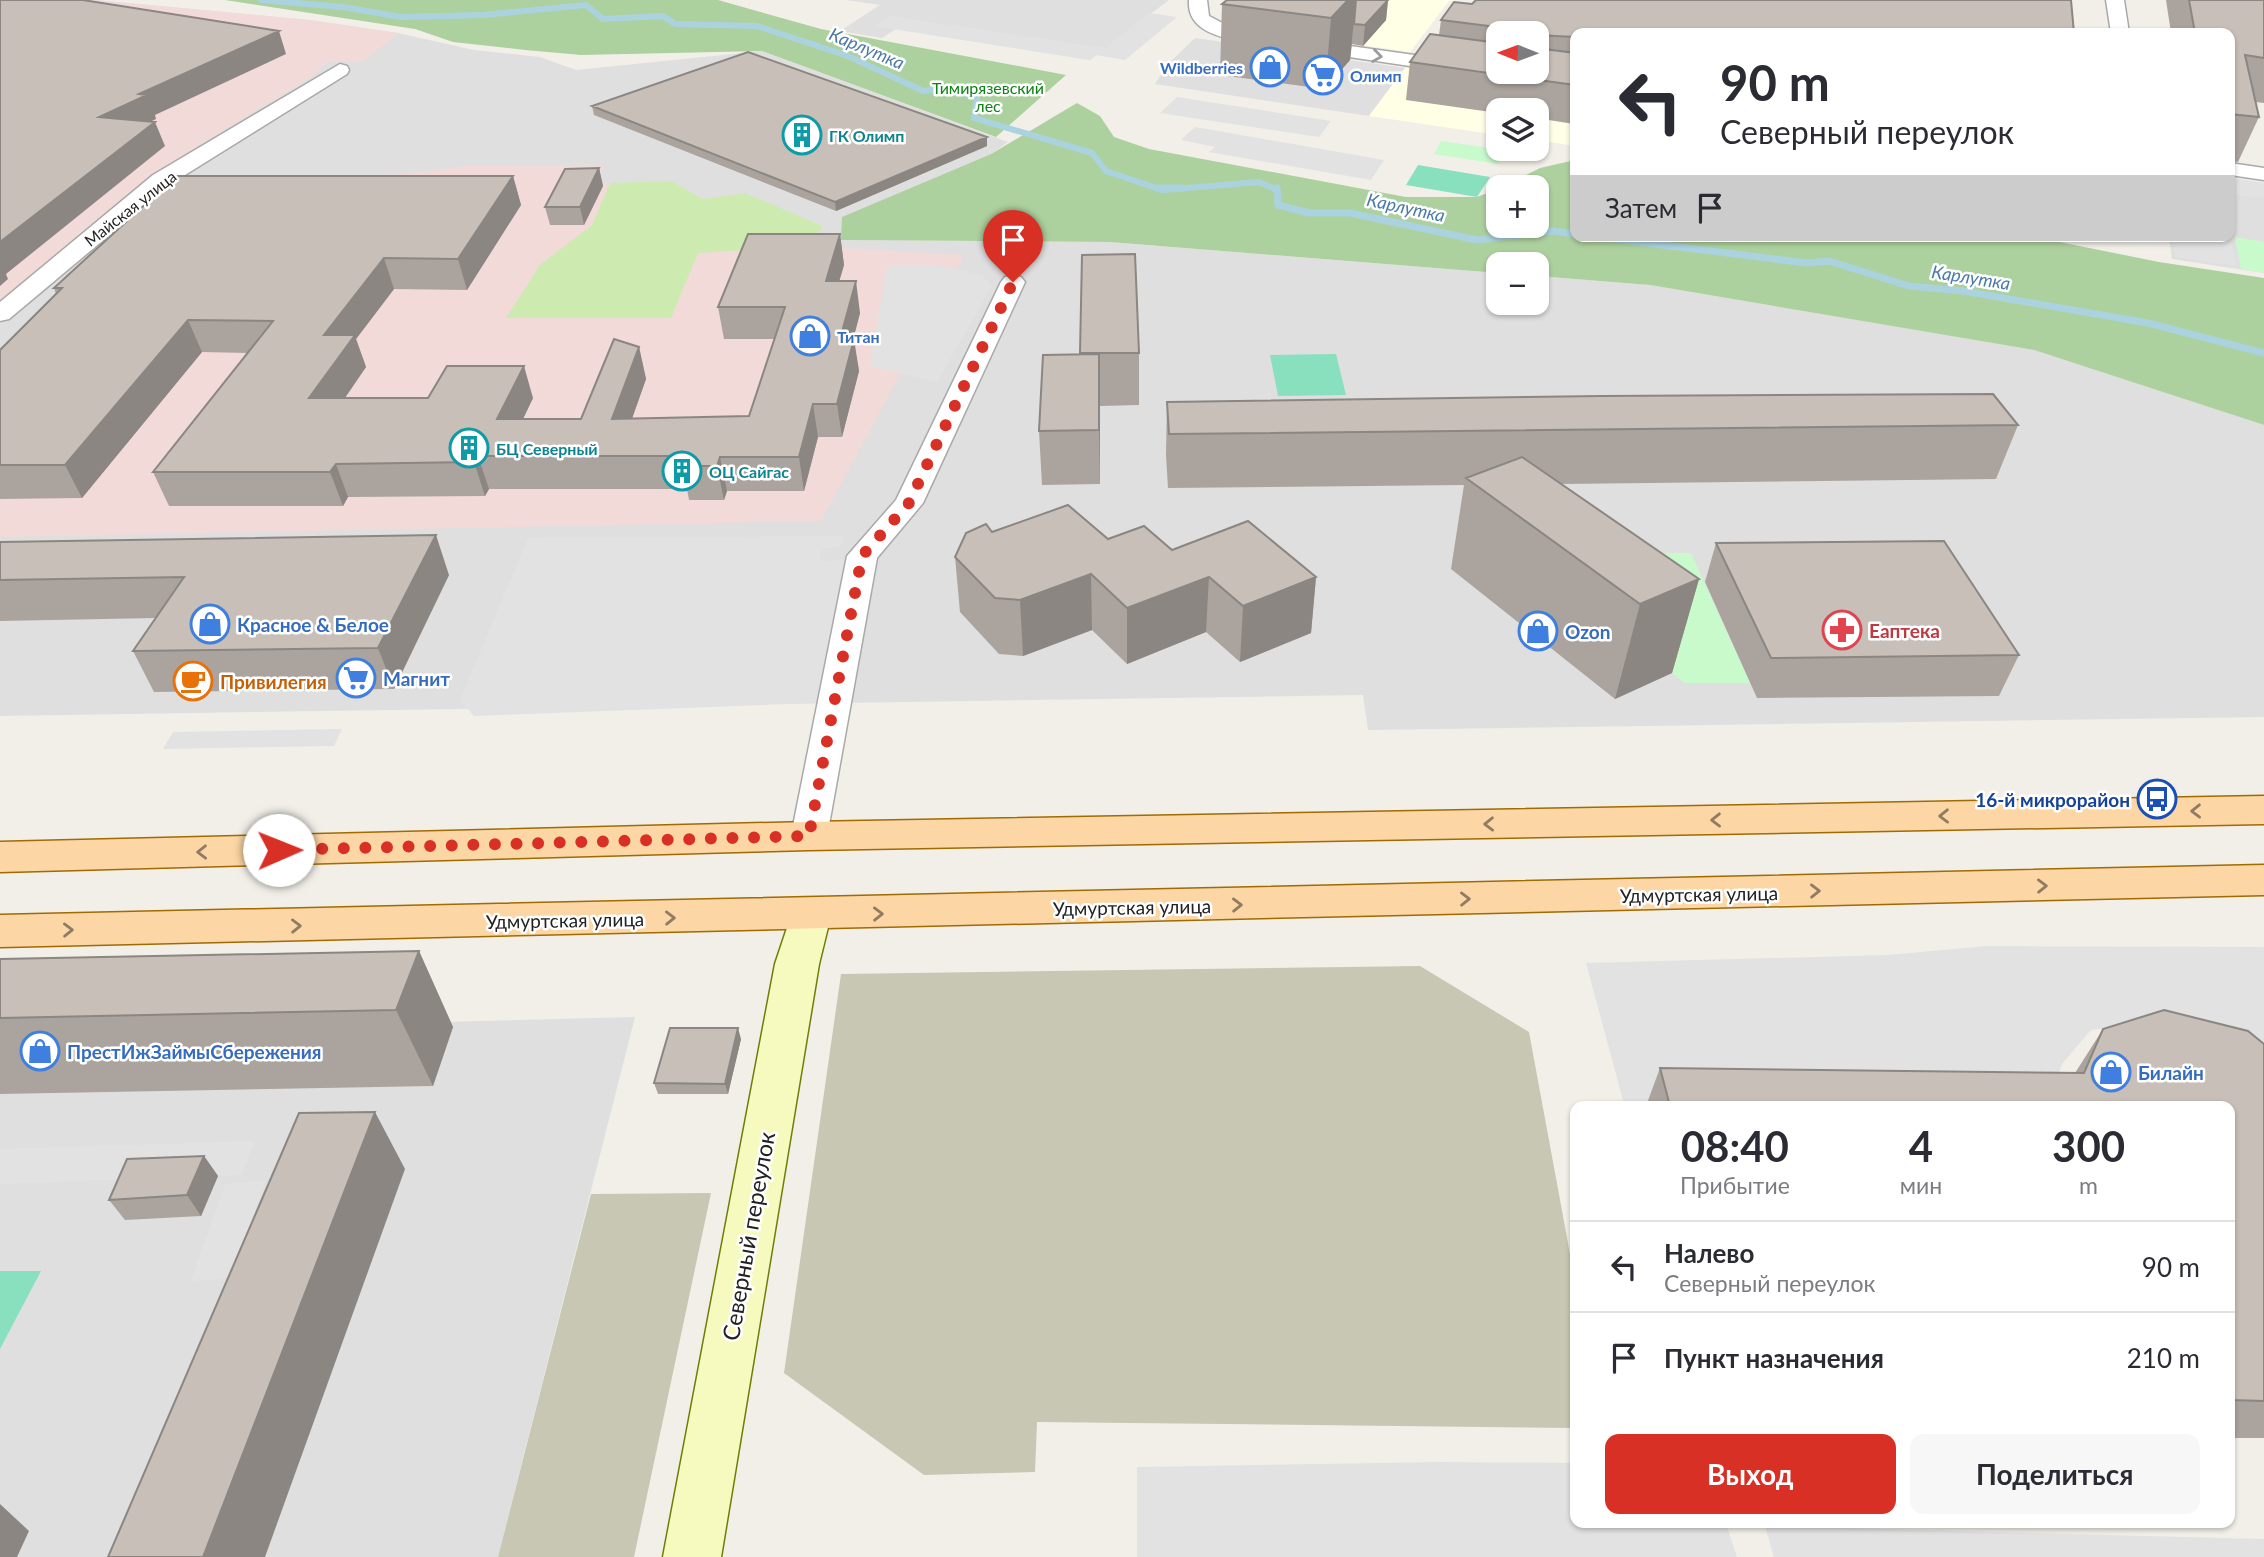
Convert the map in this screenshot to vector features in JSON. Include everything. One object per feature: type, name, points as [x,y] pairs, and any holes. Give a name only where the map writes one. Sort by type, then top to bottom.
[{"type":"main road","points":[[0,857],[809,836],[2264,810]]},
{"type":"main road","name":"Удмуртская улица","points":[[0,932],[2264,880]]},
{"type":"street","points":[[2115,0],[2119,28]]},
{"type":"street","points":[[1197,6],[1206,23],[1217,30],[1246,38],[1469,68]]},
{"type":"street","name":"Майская улица","points":[[0,314],[161,180],[340,70]]},
{"type":"street","points":[[2235,170],[2264,174]]},
{"type":"street","points":[[809,836],[862,556],[909,503],[1013,282]]},
{"type":"street","name":"Северный переулок","points":[[692,1557],[792,991],[810,915]]},
{"type":"shaded area","points":[[0,0],[96,0],[310,20],[398,33],[474,50],[540,57],[576,70],[762,51],[1008,142],[991,154],[843,217],[842,240],[1110,242],[1486,272],[1486,315],[1549,315],[1549,277],[1650,285],[2034,350],[2264,425],[2264,717],[1368,730],[1363,695],[0,716]]},
{"type":"shaded area","points":[[0,0],[96,0],[310,20],[398,33],[362,62],[328,61],[311,77],[149,176],[0,304]]},
{"type":"shaded area","points":[[846,0],[1169,0],[1090,60],[896,29],[882,38],[840,31],[880,5]]},
{"type":"shaded area","points":[[1252,0],[1457,0],[1449,1],[1410,52],[1226,26]]},
{"type":"shaded area","points":[[1149,13],[1177,17],[1125,60],[1096,55],[1090,60],[874,26],[889,16],[1105,48]]},
{"type":"shaded area","points":[[1195,38],[1405,68],[1369,116],[1155,84],[1169,63]]},
{"type":"shaded area","points":[[1405,68],[1486,79],[1486,84],[1523,84],[1570,90],[1570,145],[1549,142],[1549,98],[1486,98],[1486,133],[1369,116]]},
{"type":"shaded area","points":[[1177,97],[1331,121],[1319,137],[1160,113]]},
{"type":"shaded area","points":[[1195,127],[1384,160],[1371,180],[1209,152],[1215,147],[1181,140]]},
{"type":"shaded area","points":[[472,165],[605,166],[594,183],[610,183],[592,225],[540,265],[507,318],[698,253],[809,246],[964,255],[821,521],[0,537],[0,362],[171,187],[405,174]]},
{"type":"shaded area","points":[[2235,179],[2264,183],[2264,273],[2172,259],[2170,242],[2235,242]]},
{"type":"shaded area","points":[[2235,179],[2264,183],[2264,198],[2235,195]]},
{"type":"shaded area","points":[[2173,242],[2231,242],[2237,266],[2175,257]]},
{"type":"shaded area","points":[[887,265],[944,266],[982,275],[992,286],[937,382],[870,366]]},
{"type":"shaded area","points":[[843,536],[842,545],[823,549],[820,555],[820,561],[848,560],[816,703],[474,716],[460,700],[528,538]]},
{"type":"shaded area","points":[[342,729],[334,746],[163,749],[173,732]]},
{"type":"shaded area","points":[[1987,946],[2264,947],[2264,1068],[2151,1022],[2091,1030],[2062,1064],[2049,1101],[1623,1101],[1586,963],[1888,955]]},
{"type":"shaded area","points":[[1420,966],[1529,1032],[1570,1254],[1570,1428],[1037,1422],[1035,1472],[924,1475],[784,1373],[841,974]]},
{"type":"shaded area","points":[[635,1017],[498,1557],[0,1557],[0,1033]]},
{"type":"shaded area","points":[[255,1141],[242,1175],[0,1184],[0,1149]]},
{"type":"shaded area","points":[[266,1180],[233,1278],[191,1281],[225,1184]]},
{"type":"shaded area","points":[[711,1193],[634,1557],[498,1557],[591,1194]]},
{"type":"shaded area","points":[[1440,1462],[1570,1463],[1570,1528],[1728,1528],[1737,1557],[1137,1557],[1137,1467]]},
{"type":"shaded area","points":[[1766,1528],[2264,1539],[2264,1557],[1774,1557]]},
{"type":"green space","name":"Тимирязевский лес","points":[[225,0],[718,0],[821,29],[1066,75],[996,137],[762,51],[581,55],[525,50],[453,42],[415,29]]},
{"type":"green space","points":[[1077,103],[1100,116],[1114,137],[1149,149],[1406,197],[1477,197],[1486,194],[1486,238],[1549,238],[1549,175],[1526,175],[1540,168],[1570,161],[1570,242],[2060,242],[2159,262],[2264,278],[2264,425],[2034,350],[1650,285],[1549,277],[1549,252],[1486,252],[1486,272],[1110,242],[841,240],[842,217],[991,154]]},
{"type":"green space","points":[[1441,141],[1486,147],[1486,161],[1500,161],[1498,164],[1434,154]]},
{"type":"green space","points":[[1418,165],[1486,176],[1486,183],[1477,197],[1406,185]]},
{"type":"green space","points":[[671,181],[703,199],[745,193],[823,226],[809,246],[698,253],[671,318],[506,318],[540,265],[592,225],[610,183]]},
{"type":"green space","points":[[2235,237],[2264,242],[2264,273],[2241,269]]},
{"type":"green space","points":[[1336,354],[1346,395],[1278,396],[1270,355]]},
{"type":"green space","points":[[1564,552],[1691,553],[1750,683],[1685,683],[1569,596]]},
{"type":"green space","points":[[0,1271],[41,1271],[0,1349]]},
{"type":"building","points":[[0,0],[83,0],[279,31],[139,94],[147,95],[99,117],[155,122],[0,242]]},
{"type":"building","points":[[1227,0],[1348,0],[1331,18],[1222,4]]},
{"type":"building","points":[[1356,0],[1388,0],[1365,25],[1354,24]]},
{"type":"building","points":[[2071,0],[2074,28],[1570,28],[1570,37],[1549,36],[1549,21],[1486,21],[1486,26],[1441,20],[1454,2]]},
{"type":"building","points":[[2189,0],[2264,0],[2264,58],[2245,55],[2259,117],[2235,115],[2235,28],[2194,28]]},
{"type":"building","points":[[1430,34],[1486,41],[1486,73],[1410,62]]},
{"type":"building","points":[[1549,50],[1570,52],[1570,84],[1549,81]]},
{"type":"building","name":"ГК Олимп","points":[[748,52],[987,137],[835,202],[592,106]]},
{"type":"building","points":[[599,168],[580,207],[545,207],[565,169]]},
{"type":"building","points":[[176,176],[513,176],[458,259],[384,258],[324,335],[355,335],[309,398],[428,398],[447,366],[524,366],[497,419],[581,419],[614,339],[639,347],[612,419],[749,416],[785,307],[718,307],[748,234],[840,234],[826,281],[856,281],[840,339],[854,339],[837,404],[813,404],[799,457],[720,457],[717,466],[682,466],[686,456],[478,456],[474,462],[336,464],[330,472],[153,472],[273,321],[188,320],[65,465],[0,465],[0,350],[62,288],[54,288]]},
{"type":"building","points":[[1135,254],[1139,353],[1080,353],[1082,255]]},
{"type":"building","points":[[1099,354],[1099,430],[1039,431],[1043,355]]},
{"type":"building","points":[[1993,394],[2018,425],[1169,434],[1167,402],[1601,396]]},
{"type":"building","points":[[1522,457],[1699,579],[1640,604],[1466,478]]},
{"type":"building","points":[[1068,505],[1108,539],[1144,526],[1172,550],[1248,521],[1316,577],[1243,606],[1209,577],[1127,608],[1091,574],[1020,600],[995,598],[955,557],[966,533],[986,524],[992,532]]},
{"type":"building","points":[[436,535],[378,648],[133,651],[184,577],[0,580],[0,542]]},
{"type":"building","points":[[1944,541],[2019,655],[1771,658],[1716,543]]},
{"type":"building","points":[[419,951],[396,1010],[0,1018],[0,959]]},
{"type":"building","points":[[2164,1010],[2248,1031],[2264,1044],[2264,1401],[2235,1400],[2235,1101],[1669,1101],[1660,1068],[2084,1073],[2103,1029]]},
{"type":"building","points":[[670,1028],[738,1028],[725,1084],[654,1083]]},
{"type":"building","points":[[375,1112],[203,1557],[108,1557],[299,1113]]},
{"type":"building","points":[[204,1156],[187,1195],[109,1200],[127,1159]]},
{"type":"waterway","name":"Карлутка","points":[[261,0],[343,7],[401,17],[483,15],[586,5],[603,19],[663,16],[675,24],[757,26],[848,56],[923,91],[950,87],[977,99],[974,118],[1092,153],[1106,171],[1162,190]]},
{"type":"waterway","name":"Карлутка","points":[[1163,190],[1259,182],[1277,190]]},
{"type":"waterway","name":"Карлутка","points":[[1157,188],[1184,188]]},
{"type":"waterway","name":"Карлутка","points":[[1277,188],[1278,205],[1309,213],[1350,213],[1477,240],[1553,231],[1570,233]]},
{"type":"waterway","name":"Карлутка","points":[[1639,242],[1807,263],[1829,261],[1909,286],[1963,291],[2148,323],[2264,353]]},
{"type":"place","name":"Wildberries","points":[[1270,67]]},
{"type":"place","name":"Олимп","points":[[1323,75]]},
{"type":"place","name":"ГК Олимп","points":[[802,135]]},
{"type":"place","name":"Титан","points":[[810,336]]},
{"type":"place","name":"БЦ Северный","points":[[469,448]]},
{"type":"place","name":"ОЦ Сайгас","points":[[682,471]]},
{"type":"place","name":"Красное & Белое","points":[[210,624]]},
{"type":"place","name":"Еаптека","points":[[1842,630]]},
{"type":"place","name":"Ozon","points":[[1538,631]]},
{"type":"place","name":"Магнит","points":[[356,678]]},
{"type":"place","name":"Привилегия","points":[[193,681]]},
{"type":"place","name":"16-й микрорайон","points":[[2157,799]]},
{"type":"place","name":"ПрестИжЗаймыСбережения","points":[[40,1051]]},
{"type":"place","name":"Билайн","points":[[2111,1072]]},
{"type":"route","points":[[279,850],[809,836],[862,556],[909,503],[1013,282]]}]
